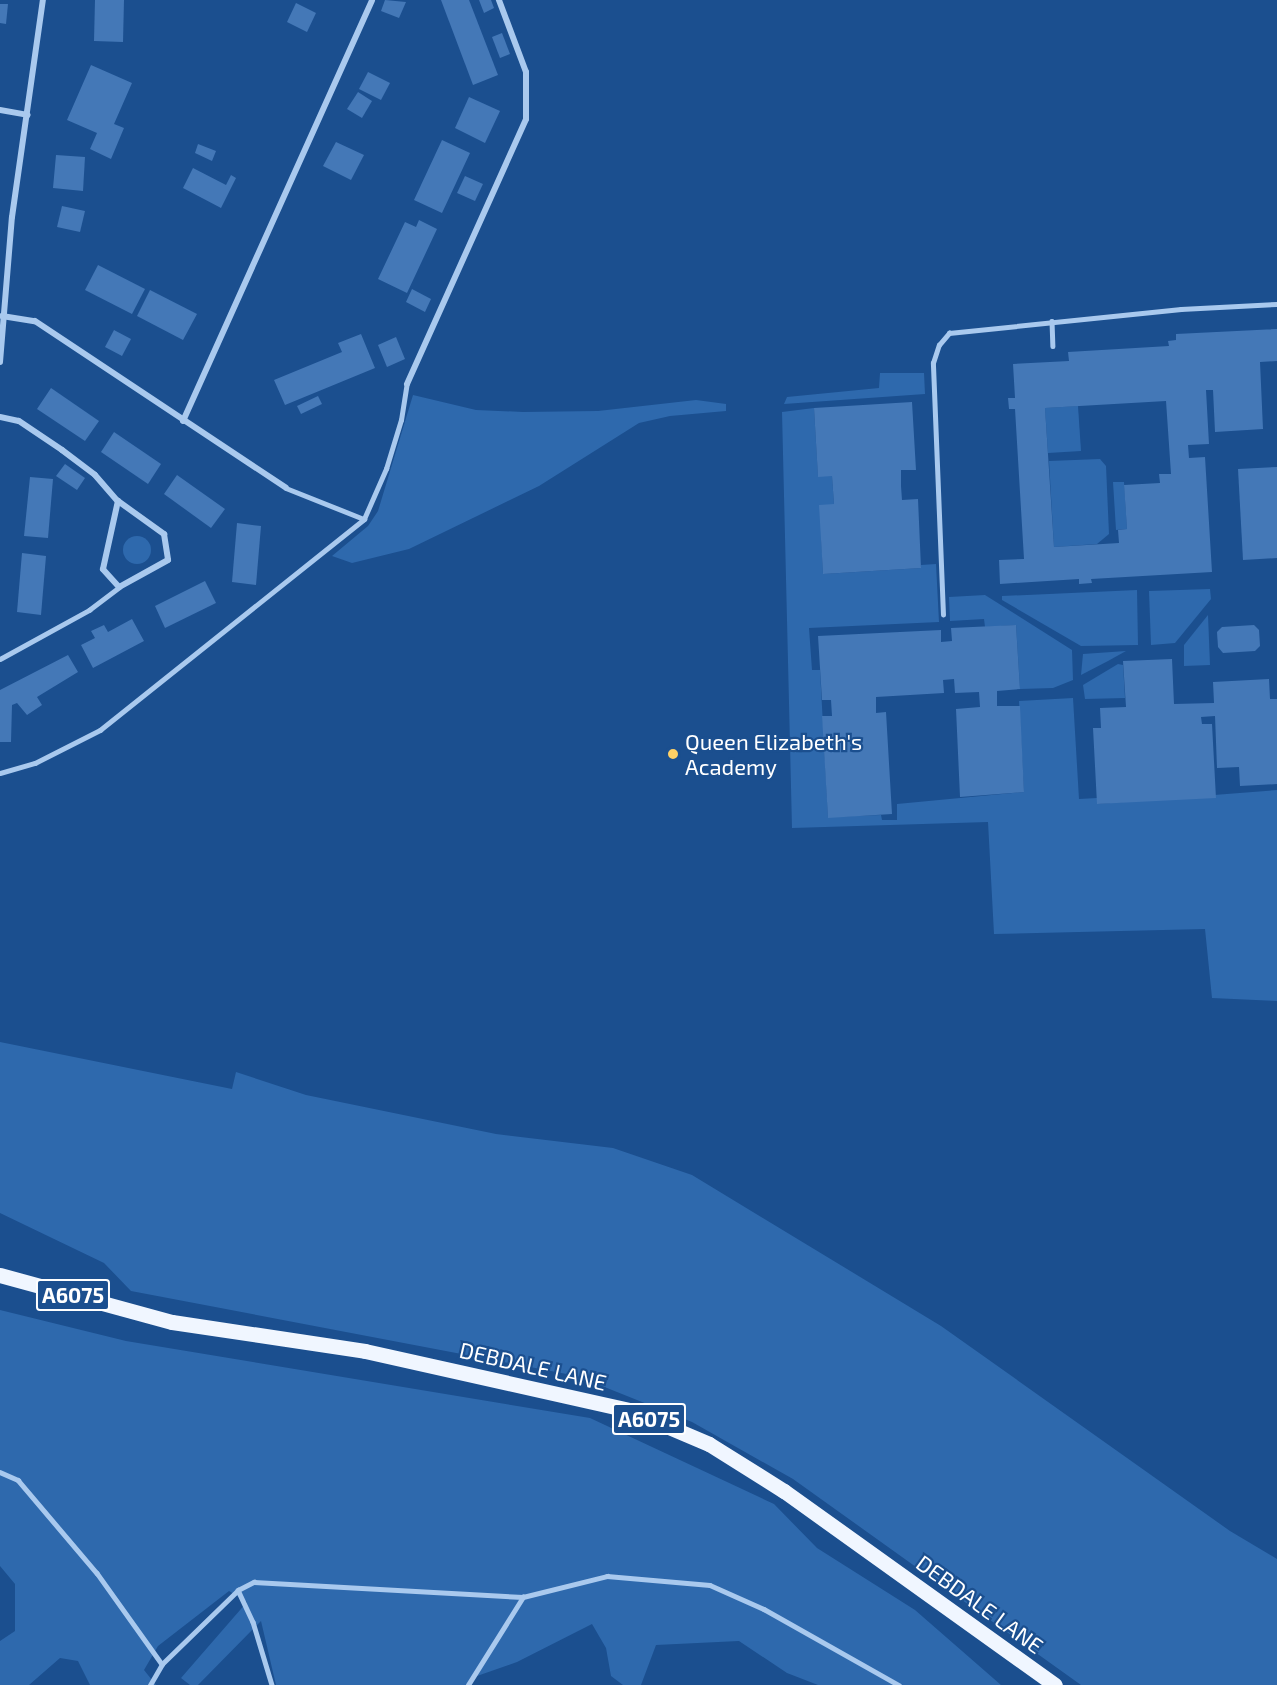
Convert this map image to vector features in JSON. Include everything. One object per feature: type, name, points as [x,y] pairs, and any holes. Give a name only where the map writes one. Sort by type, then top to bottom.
[{"type":"main road","name":"DEBDALE LANE","points":[[3,1274],[172,1322],[365,1351],[629,1410],[709,1444],[784,1491],[1055,1685]]},
{"type":"street","points":[[0,362],[2,316],[43,0]]},
{"type":"street","points":[[183,421],[372,0]]},
{"type":"street","points":[[407,384],[526,119],[526,72],[499,0]]},
{"type":"street","points":[[0,110],[28,115]]},
{"type":"street","points":[[2,316],[35,321],[286,488]]},
{"type":"street","points":[[0,417],[19,421],[62,450],[95,475],[118,501],[164,534],[168,560],[119,587],[103,569],[118,501]]},
{"type":"lane","points":[[944,615],[933,363],[939,345],[949,333],[1052,321],[1277,303]]},
{"type":"lane","points":[[1052,321],[1053,346]]},
{"type":"lane","points":[[0,773],[44,759],[100,730],[364,519],[386,469],[401,420],[407,384]]},
{"type":"lane","points":[[286,488],[364,519]]},
{"type":"lane","points":[[0,658],[89,610],[119,587]]},
{"type":"lane","points":[[0,1472],[18,1480],[97,1573],[162,1664]]},
{"type":"lane","points":[[150,1685],[162,1664],[238,1590],[254,1582],[523,1597],[607,1576],[710,1585],[764,1609],[899,1685]]},
{"type":"lane","points":[[238,1590],[253,1622],[272,1685]]},
{"type":"lane","points":[[468,1685],[523,1597]]},
{"type":"shaded area","points":[[880,373],[924,373],[925,394],[784,404],[787,397],[879,388]]},
{"type":"shaded area","points":[[413,395],[476,410],[598,411],[696,400],[726,404],[726,411],[670,416],[639,423],[539,486],[409,549],[352,563],[332,556],[368,526],[378,511]]},
{"type":"shaded area","points":[[1078,406],[1081,451],[1048,453],[1045,408]]},
{"type":"shaded area","points":[[814,408],[818,476],[832,476],[834,504],[821,534],[823,574],[921,568],[921,565],[936,564],[939,622],[809,628],[812,670],[820,670],[828,817],[881,815],[882,820],[897,820],[897,804],[1024,792],[1019,701],[1073,698],[1079,799],[1097,798],[1098,804],[1277,790],[1277,1001],[1212,998],[1205,929],[994,934],[988,822],[792,828],[782,412]]},
{"type":"shaded area","points":[[1100,459],[1106,466],[1109,534],[1097,544],[1054,547],[1049,461]]},
{"type":"shaded area","points":[[1113,482],[1124,482],[1127,529],[1116,530]]},
{"type":"shaded area","points":[[137,536],[147,540],[151,550],[147,560],[137,564],[127,560],[123,550],[127,540]]},
{"type":"shaded area","points":[[1210,589],[1211,599],[1175,643],[1151,645],[1149,591]]},
{"type":"shaded area","points":[[1137,590],[1138,645],[1081,646],[1002,600],[1002,596]]},
{"type":"shaded area","points":[[985,595],[1072,650],[1073,680],[1053,688],[1020,689],[1016,625],[985,627],[984,619],[950,621],[949,597]]},
{"type":"shaded area","points":[[1208,615],[1210,665],[1184,666],[1184,645]]},
{"type":"shaded area","points":[[1126,651],[1108,661],[1081,675],[1083,654]]},
{"type":"shaded area","points":[[1118,664],[1123,665],[1125,698],[1085,699],[1083,685]]},
{"type":"shaded area","points":[[0,1042],[232,1089],[236,1072],[306,1095],[496,1134],[613,1148],[692,1175],[941,1326],[1230,1531],[1277,1559],[1277,1685],[1081,1685],[793,1479],[692,1422],[577,1376],[131,1291],[104,1263],[0,1213]]},
{"type":"shaded area","points":[[0,1310],[126,1341],[590,1418],[774,1504],[817,1548],[915,1610],[1001,1685],[818,1685],[787,1673],[739,1641],[656,1645],[641,1685],[623,1685],[611,1676],[606,1648],[592,1624],[517,1662],[477,1676],[468,1685],[276,1685],[261,1621],[198,1685],[190,1685],[181,1678],[247,1602],[229,1591],[158,1646],[144,1670],[156,1685],[90,1685],[78,1661],[60,1658],[29,1685],[0,1685],[0,1641],[15,1631],[15,1584],[0,1566]]},
{"type":"building","points":[[95,0],[124,0],[123,42],[94,41]]},
{"type":"building","points":[[385,0],[406,2],[399,18],[381,11]]},
{"type":"building","points":[[441,0],[469,0],[498,75],[473,85]]},
{"type":"building","points":[[479,0],[491,0],[494,8],[484,13]]},
{"type":"building","points":[[296,3],[316,13],[307,32],[287,22]]},
{"type":"building","points":[[0,4],[8,4],[6,24],[0,23]]},
{"type":"building","points":[[502,33],[510,54],[500,58],[492,37]]},
{"type":"building","points":[[91,65],[132,83],[114,124],[124,128],[111,159],[90,149],[97,133],[67,120]]},
{"type":"building","points":[[368,72],[390,83],[381,100],[359,89]]},
{"type":"building","points":[[358,92],[372,101],[362,118],[347,109]]},
{"type":"building","points":[[469,97],[500,111],[485,143],[455,128]]},
{"type":"building","points":[[442,140],[470,153],[442,213],[414,200]]},
{"type":"building","points":[[336,142],[364,155],[351,180],[323,166]]},
{"type":"building","points":[[198,144],[216,151],[212,161],[195,153]]},
{"type":"building","points":[[56,155],[85,157],[83,191],[53,188]]},
{"type":"building","points":[[193,168],[226,185],[231,175],[236,178],[221,208],[183,188]]},
{"type":"building","points":[[465,176],[483,184],[475,201],[457,193]]},
{"type":"building","points":[[62,206],[85,211],[80,232],[57,227]]},
{"type":"building","points":[[419,220],[437,229],[407,293],[378,279],[405,222],[416,227]]},
{"type":"building","points":[[98,265],[145,289],[132,314],[85,290]]},
{"type":"building","points":[[412,289],[431,299],[425,312],[406,302]]},
{"type":"building","points":[[150,290],[197,314],[183,340],[137,316]]},
{"type":"building","points":[[1277,329],[1277,361],[1260,362],[1263,429],[1215,432],[1213,390],[1206,390],[1209,444],[1188,445],[1189,458],[1205,457],[1212,572],[1091,579],[1092,583],[1079,584],[1079,579],[1000,584],[999,560],[1024,559],[1015,409],[1009,409],[1008,398],[1015,398],[1013,364],[1069,361],[1068,352],[1169,346],[1168,341],[1176,340],[1176,334]],"holes":[[[1166,401],[1171,474],[1159,474],[1160,483],[1124,485],[1127,529],[1118,530],[1119,543],[1054,547],[1045,408]]]},
{"type":"building","points":[[114,330],[131,339],[122,356],[105,347]]},
{"type":"building","points":[[361,334],[375,368],[285,405],[274,380],[342,352],[338,343]]},
{"type":"building","points":[[396,337],[405,359],[387,367],[378,345]]},
{"type":"building","points":[[51,388],[99,421],[85,441],[37,409]]},
{"type":"building","points":[[318,396],[322,404],[301,414],[297,406]]},
{"type":"building","points":[[912,402],[916,470],[901,470],[901,486],[902,500],[918,499],[921,568],[823,574],[819,505],[834,504],[832,476],[818,477],[814,408]]},
{"type":"building","points":[[114,432],[161,464],[148,484],[101,452]]},
{"type":"building","points":[[65,464],[85,478],[77,490],[56,476]]},
{"type":"building","points":[[1277,467],[1277,558],[1243,560],[1238,469]]},
{"type":"building","points":[[177,475],[225,509],[211,528],[164,494]]},
{"type":"building","points":[[30,477],[53,479],[48,538],[24,536]]},
{"type":"building","points":[[237,523],[261,526],[256,585],[232,582]]},
{"type":"building","points":[[22,553],[46,556],[41,615],[17,612]]},
{"type":"building","points":[[205,581],[216,603],[165,628],[155,606]]},
{"type":"building","points":[[132,619],[144,641],[93,668],[81,645],[95,638],[91,631],[104,625],[108,632]]},
{"type":"building","points":[[1016,625],[1020,689],[997,691],[997,706],[1020,706],[1024,792],[960,797],[956,709],[980,707],[979,692],[955,693],[954,679],[943,680],[944,693],[876,697],[876,713],[886,712],[892,814],[828,818],[822,716],[832,716],[831,700],[822,700],[818,636],[941,630],[941,642],[952,641],[951,628]]},
{"type":"building","points":[[1254,625],[1259,630],[1260,646],[1255,651],[1223,653],[1218,647],[1217,632],[1222,627]]},
{"type":"building","points":[[68,655],[78,672],[37,697],[42,705],[27,715],[17,703],[12,705],[11,742],[0,742],[0,690]]},
{"type":"building","points":[[1172,659],[1174,704],[1214,703],[1213,682],[1269,679],[1270,699],[1277,699],[1277,784],[1240,786],[1239,767],[1217,768],[1215,716],[1201,717],[1202,724],[1212,724],[1216,798],[1097,804],[1093,728],[1101,728],[1100,708],[1126,707],[1123,661]]},
{"type":"place","name":"Queen Elizabeth's Academy","points":[[673,754]]}]
